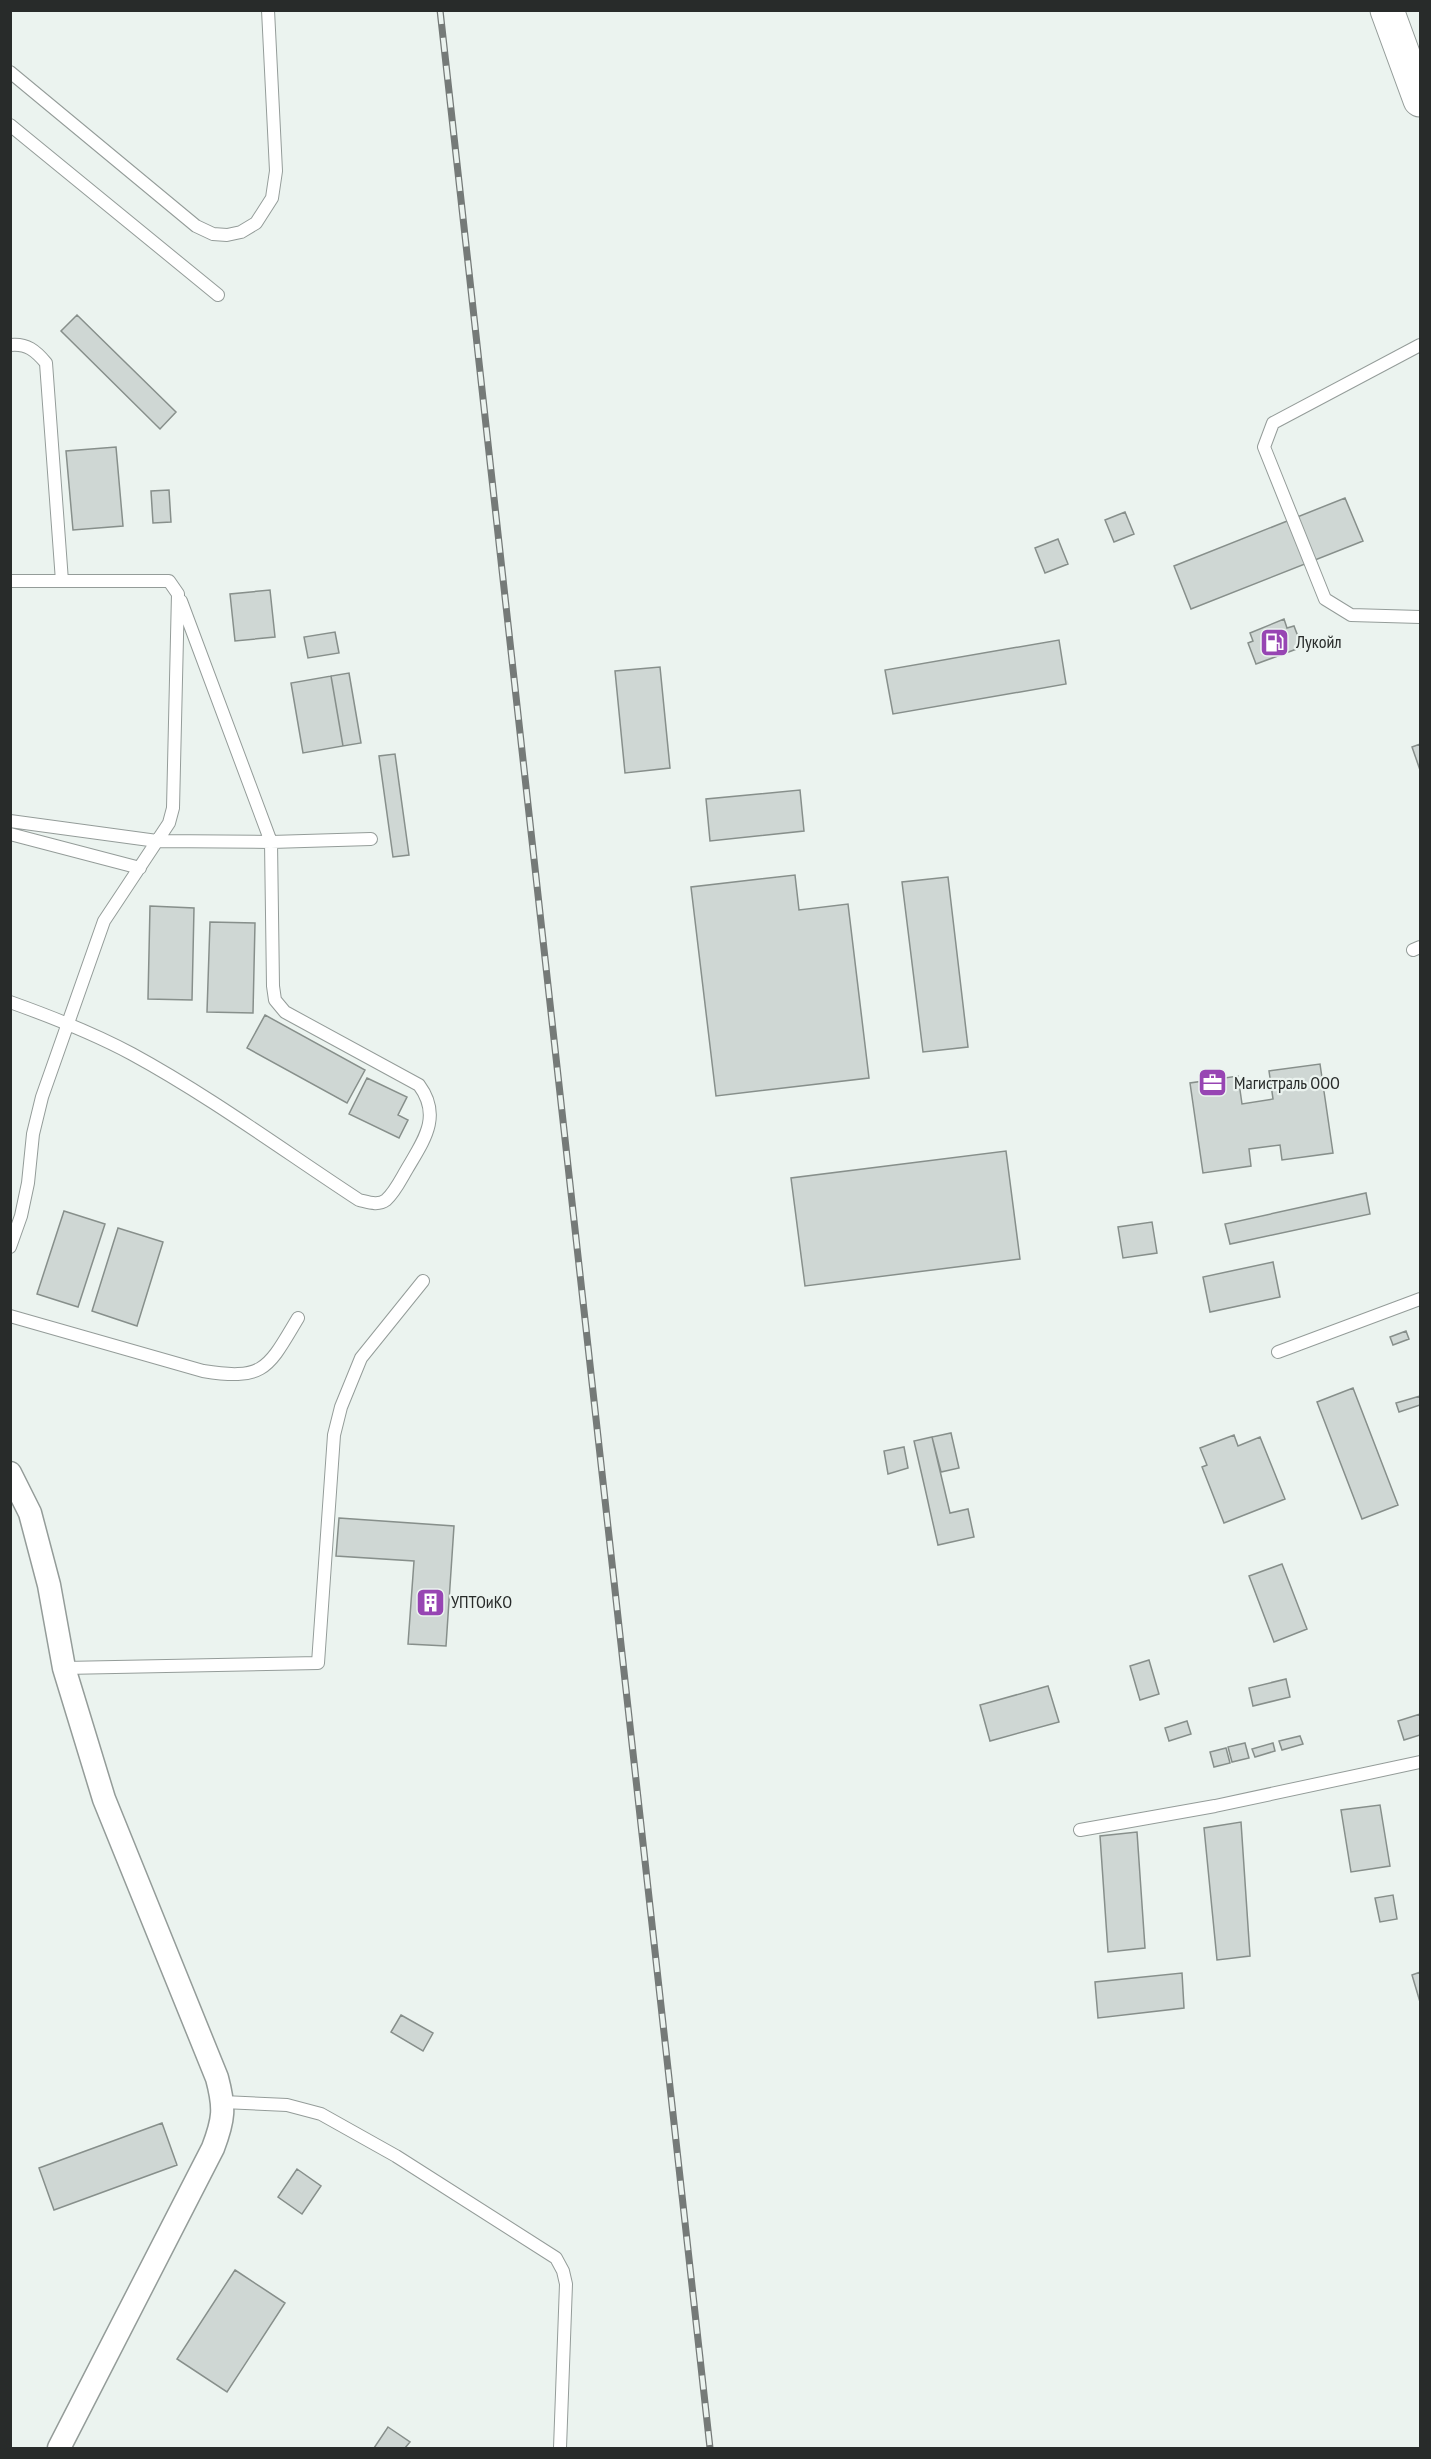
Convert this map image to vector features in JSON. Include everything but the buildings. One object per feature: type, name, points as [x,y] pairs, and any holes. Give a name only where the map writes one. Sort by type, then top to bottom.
[{"type":"street","points":[[1387,10],[1420,100]]},
{"type":"street","points":[[10,1473],[30,1514],[49,1585],[64,1668],[104,1799],[217,2078],[223,2102],[223,2122],[213,2148],[59,2448]]},
{"type":"lane","points":[[10,72],[196,226],[213,234],[227,235],[241,232],[256,223],[272,198],[276,171],[268,10]]},
{"type":"lane","points":[[10,125],[218,295]]},
{"type":"lane","points":[[10,345],[19,344],[34,350],[46,363],[62,581]]},
{"type":"lane","points":[[1420,345],[1273,423],[1264,447],[1325,599],[1351,615],[1420,617]]},
{"type":"lane","points":[[10,581],[169,581],[178,594],[271,842],[275,1000],[285,1012],[418,1085],[428,1097],[431,1116],[426,1137],[398,1185],[385,1201],[372,1204],[359,1200],[191,1089],[132,1054],[68,1023],[10,1002]]},
{"type":"lane","points":[[10,1246],[21,1216],[28,1183],[33,1134],[42,1097],[104,921],[169,823],[173,808],[178,594]]},
{"type":"lane","points":[[10,821],[157,842],[371,839]]},
{"type":"lane","points":[[10,834],[140,868]]},
{"type":"lane","points":[[64,1668],[318,1663],[334,1435],[341,1407],[361,1358],[423,1281]]},
{"type":"lane","points":[[1278,1352],[1420,1299]]},
{"type":"lane","points":[[10,1316],[203,1371],[231,1376],[254,1372],[273,1360],[298,1318]]},
{"type":"lane","points":[[1080,1830],[1215,1806],[1420,1762]]},
{"type":"lane","points":[[223,2102],[287,2104],[321,2114],[396,2156],[556,2258],[563,2271],[566,2284],[560,2448]]},
{"type":"railway","points":[[440,10],[710,2448]]},
{"type":"place","name":"Лукойл","points":[[1275,642]]},
{"type":"place","name":"Магистраль ООО","points":[[1213,1083]]},
{"type":"place","name":"УПТОиКО","points":[[430,1602]]}]
